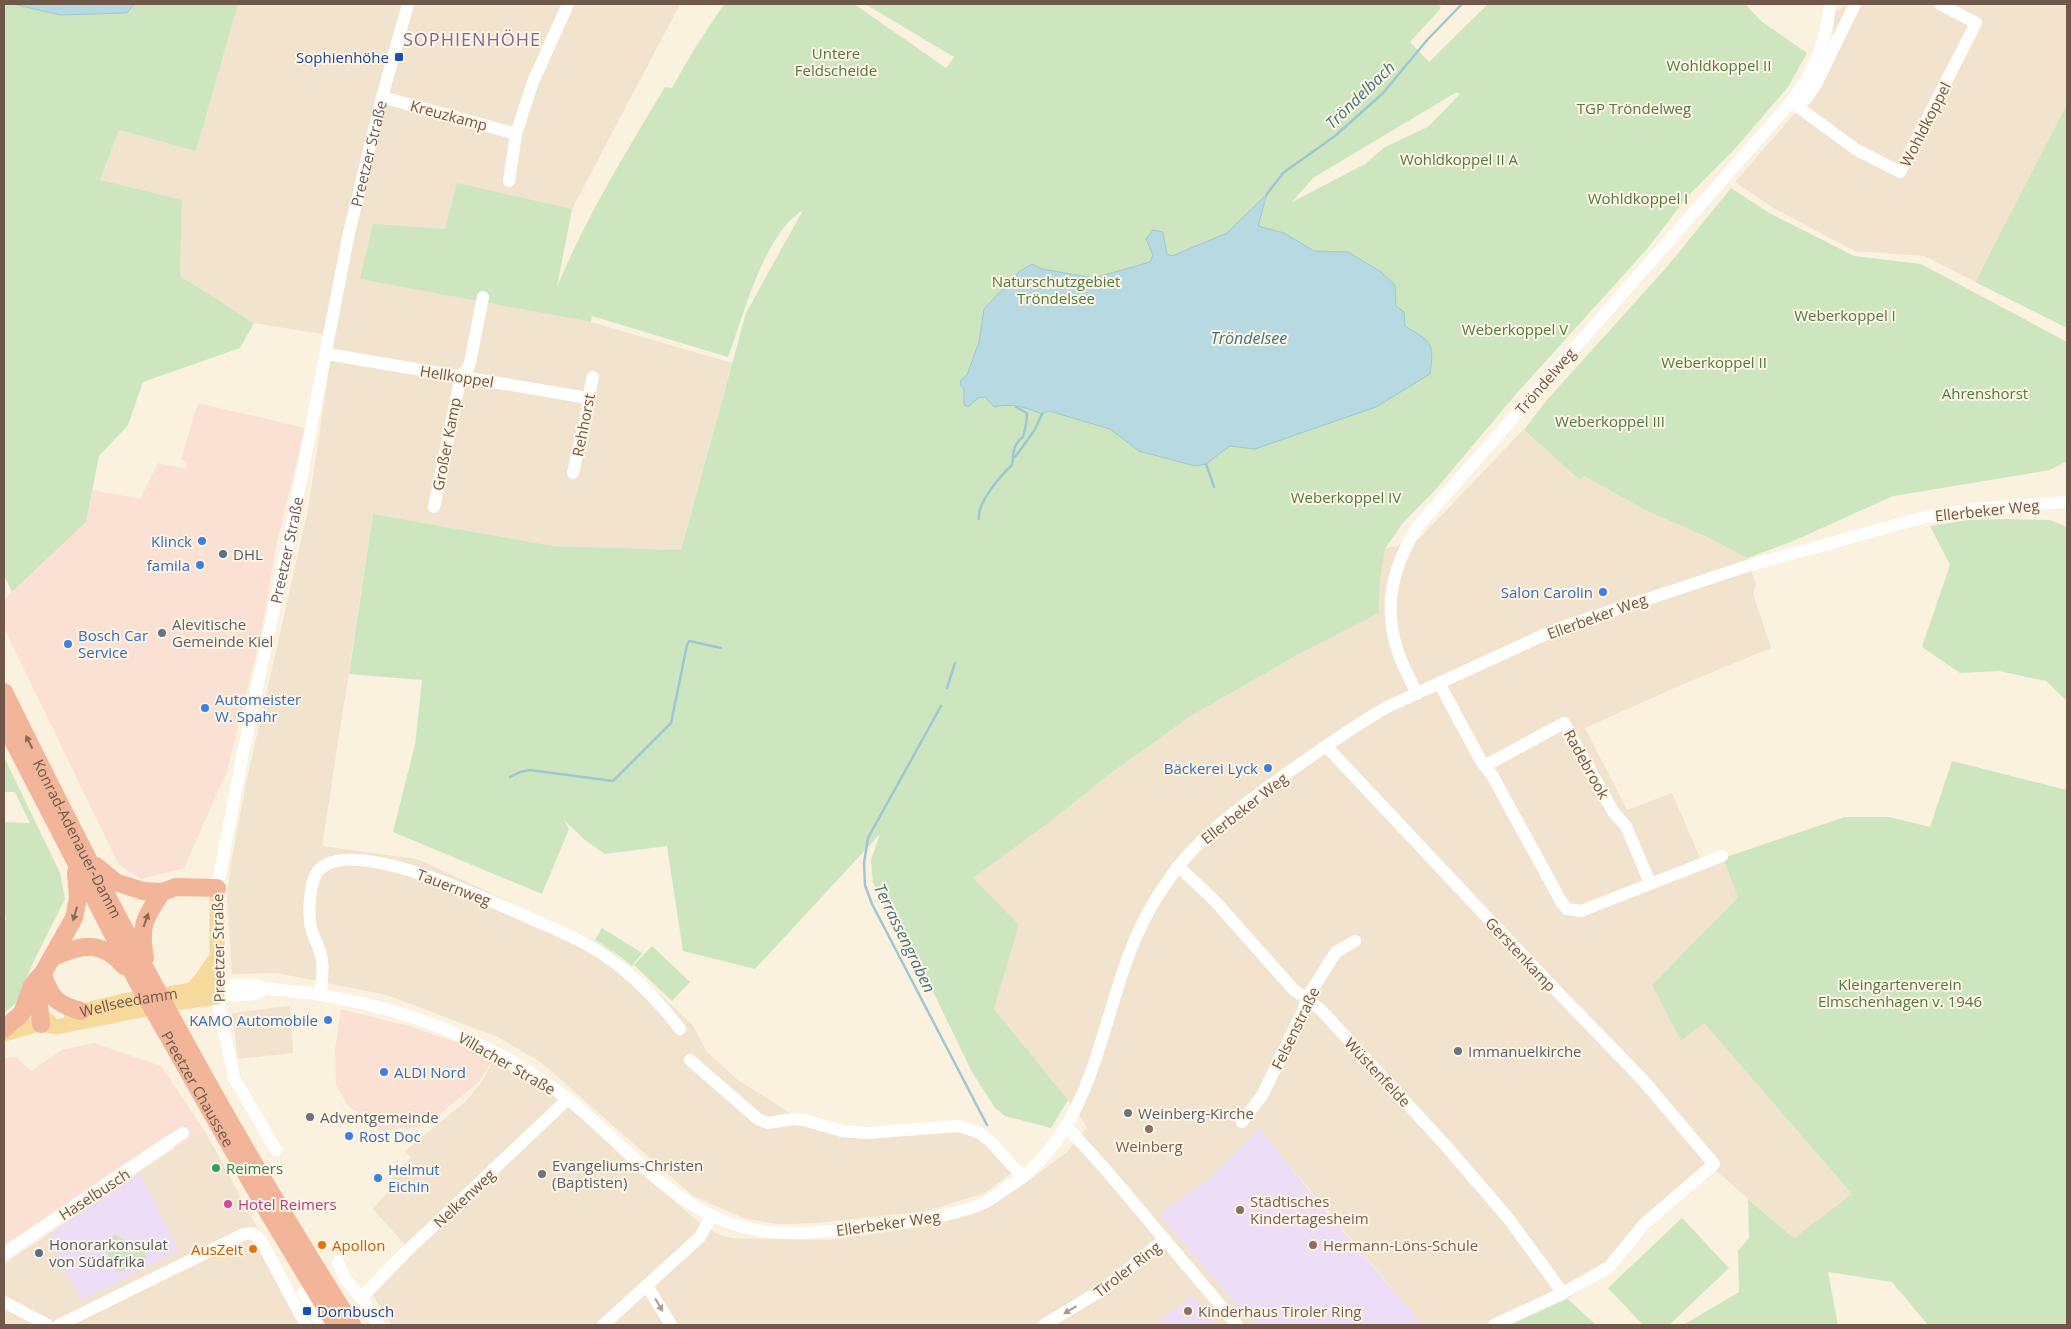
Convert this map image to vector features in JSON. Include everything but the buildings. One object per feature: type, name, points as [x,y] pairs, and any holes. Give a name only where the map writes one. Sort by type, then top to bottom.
[{"type":"highway","name":"Konrad-Adenauer-Damm","points":[[4,692],[81,861]]},
{"type":"highway","name":"Konrad-Adenauer-Damm","points":[[4,723],[146,980]]},
{"type":"highway","points":[[4,1029],[22,1013],[32,986],[53,957],[76,911],[81,861],[122,885],[143,891],[162,892],[176,887],[217,888]]},
{"type":"highway","points":[[146,980],[142,938],[144,924],[149,911],[162,892]]},
{"type":"highway","points":[[53,957],[75,948],[94,946],[111,953],[146,980]]},
{"type":"highway","points":[[43,973],[49,992],[60,1005],[81,1011]]},
{"type":"highway","points":[[41,1024],[40,1004],[43,973]]},
{"type":"highway","name":"Preetzer Chaussee","points":[[146,980],[288,1246],[336,1325]]},
{"type":"highway","name":"Preetzer Chaussee","points":[[162,1012],[352,1325]]},
{"type":"highway","points":[[288,1246],[290,1264],[303,1292]]},
{"type":"main road","name":"Preetzer Straße","points":[[217,888],[217,992]]},
{"type":"main road","points":[[191,990],[200,981],[216,958]]},
{"type":"main road","name":"Wellseedamm","points":[[4,1034],[41,1024],[59,1016],[123,1001],[191,990],[217,992]]},
{"type":"main road","name":"Wellseedamm","points":[[41,1024],[56,1027],[182,1002],[217,992]]},
{"type":"street","name":"Preetzer Straße","points":[[217,888],[243,752],[288,547],[327,354],[349,233],[382,97],[408,4]]},
{"type":"street","points":[[509,181],[516,134],[533,82],[568,4]]},
{"type":"street","name":"Tröndelweg","points":[[1417,694],[1396,646],[1391,622],[1390,600],[1397,564],[1406,544],[1418,526],[1791,102],[1811,72],[1819,55],[1825,37],[1830,4]]},
{"type":"street","name":"Tröndelweg","points":[[1791,102],[1806,99],[1816,84],[1855,4]]},
{"type":"street","name":"Wohldkoppel","points":[[1791,102],[1857,150],[1900,172],[1976,23],[1940,4]]},
{"type":"street","name":"Kreuzkamp","points":[[382,97],[516,134]]},
{"type":"street","name":"Großer Kamp","points":[[434,507],[449,438],[459,376],[467,370],[470,363],[483,297]]},
{"type":"street","name":"Hellkoppel","points":[[327,354],[588,398]]},
{"type":"street","name":"Rehhorst","points":[[573,473],[593,377]]},
{"type":"street","name":"Ellerbeker Weg","points":[[712,1216],[742,1228],[783,1233],[824,1232],[925,1219],[985,1203],[1023,1177],[1049,1151],[1067,1127],[1077,1108],[1091,1075],[1127,960],[1138,933],[1148,913],[1178,866],[1220,824],[1367,718],[1557,629],[1744,567],[1925,518],[1973,509],[2067,502]]},
{"type":"street","points":[[1439,683],[1567,909],[1582,911],[1722,856]]},
{"type":"street","name":"Radebrook","points":[[1485,764],[1564,723],[1614,813],[1626,826],[1650,884]]},
{"type":"street","name":"Gerstenkamp","points":[[1326,746],[1642,1079],[1714,1164],[1644,1224],[1609,1267],[1563,1293]]},
{"type":"street","name":"Tauernweg","points":[[320,994],[322,962],[310,920],[313,879],[320,869],[332,861],[387,864],[442,880],[585,943],[630,974],[659,1001],[680,1028]]},
{"type":"street","name":"Wüstenfelde","points":[[1178,866],[1215,901],[1293,989],[1321,1010],[1478,1182],[1508,1218],[1563,1293]]},
{"type":"street","name":"Felsenstraße","points":[[1242,1122],[1263,1094],[1310,993],[1336,952],[1354,941]]},
{"type":"street","name":"Villacher Straße","points":[[217,992],[255,985],[266,989],[320,994],[389,1009],[452,1031],[491,1049],[568,1099],[665,1184],[694,1206],[712,1216]]},
{"type":"street","name":"Preetzer Straße","points":[[217,992],[234,1078],[276,1150]]},
{"type":"street","points":[[690,1060],[758,1119],[768,1123],[799,1119],[842,1131],[866,1133],[959,1126],[980,1133],[990,1141],[1023,1177]]},
{"type":"street","name":"Nelkenweg","points":[[365,1293],[568,1099]]},
{"type":"street","points":[[1067,1127],[1165,1239]]},
{"type":"street","name":"Haselbusch","points":[[4,1254],[183,1134]]},
{"type":"street","points":[[603,1325],[700,1237],[712,1216]]},
{"type":"street","points":[[58,1325],[244,1234],[252,1233],[261,1241],[306,1325]]},
{"type":"street","name":"Tiroler Ring","points":[[1044,1325],[1105,1288],[1165,1239],[1237,1325]]},
{"type":"street","points":[[338,1262],[344,1277],[365,1293],[379,1325]]},
{"type":"street","points":[[647,1286],[671,1325]]},
{"type":"street","points":[[303,1292],[322,1325]]},
{"type":"street","points":[[1494,1325],[1563,1293]]},
{"type":"street","points":[[4,1302],[48,1325]]},
{"type":"shaded area","points":[[238,4],[680,4],[572,209],[457,184],[446,230],[361,279],[591,322],[732,363],[681,550],[553,546],[373,514],[322,846],[417,859],[609,948],[692,1024],[707,1052],[739,1081],[792,1114],[856,1129],[912,1127],[964,1121],[983,1130],[1020,1163],[1013,1172],[985,1193],[926,1211],[817,1223],[779,1224],[746,1219],[693,1196],[542,1063],[498,1037],[387,995],[277,973],[232,974],[227,897],[231,863],[247,779],[308,510],[334,336],[254,323],[180,276],[182,200],[100,181],[119,130],[196,151]]},
{"type":"shaded area","points":[[1848,4],[2067,4],[2067,104],[1975,282],[1925,256],[1855,251],[1775,209],[1735,182],[1803,104],[1833,41],[1834,13]]},
{"type":"shaded area","points":[[198,403],[305,428],[277,542],[261,634],[227,771],[184,868],[141,879],[119,865],[4,628],[4,600],[86,522],[93,490],[140,499],[158,463],[186,469],[187,462],[181,459]]},
{"type":"shaded area","points":[[1523,430],[1580,479],[1584,476],[1645,510],[1709,538],[1747,558],[1756,584],[1753,594],[1771,648],[1681,685],[1585,728],[1627,810],[1672,793],[1701,860],[1723,858],[1739,896],[1652,985],[1681,1040],[1704,1023],[1852,1194],[1794,1238],[1715,1170],[1648,1226],[1613,1268],[1568,1299],[1510,1325],[1423,1325],[1259,1129],[1211,1178],[1159,1214],[1253,1325],[392,1325],[368,1288],[409,1249],[373,1209],[394,1185],[390,1180],[411,1157],[405,1151],[465,1102],[481,1083],[493,1061],[559,1098],[697,1221],[719,1235],[732,1238],[828,1240],[935,1225],[987,1207],[1024,1184],[1067,1152],[1087,1127],[1068,1100],[994,1009],[1019,925],[972,878],[1055,818],[1107,776],[1191,716],[1297,655],[1379,613],[1380,581],[1385,549],[1419,539]]},
{"type":"shaded area","points":[[290,1006],[293,1053],[238,1059],[232,1013]]},
{"type":"shaded area","points":[[341,1009],[409,1026],[456,1042],[493,1059],[479,1082],[442,1112],[421,1126],[406,1130],[404,1127],[381,1133],[362,1114],[349,1107],[336,1085],[335,1050]]},
{"type":"shaded area","points":[[94,1043],[161,1066],[205,1131],[175,1148],[167,1135],[4,1245],[4,1058],[16,1057],[31,1071],[62,1050]]},
{"type":"shaded area","points":[[1259,1128],[1321,1205],[1423,1325],[1253,1325],[1159,1214],[1211,1178]]},
{"type":"shaded area","points":[[205,1131],[310,1325],[4,1325],[4,1264],[175,1148]]},
{"type":"shaded area","points":[[140,1173],[179,1251],[81,1300],[53,1248],[55,1246],[49,1234]]},
{"type":"shaded area","name":"Kinderhaus Tiroler Ring","points":[[1192,1296],[1216,1325],[1154,1325]]},
{"type":"green space","points":[[4,4],[13,4],[60,15],[127,13],[134,4],[238,4],[196,151],[119,130],[100,180],[182,200],[180,276],[254,323],[240,348],[143,382],[128,425],[99,456],[86,522],[12,592],[4,575]]},
{"type":"green space","points":[[724,4],[854,4],[946,68],[954,57],[865,4],[1438,4],[1441,8],[1410,42],[1429,62],[1488,4],[1745,4],[1761,21],[1807,53],[1788,87],[1733,151],[1688,196],[1647,249],[1516,394],[1437,488],[1402,524],[1385,549],[1380,581],[1379,613],[1297,655],[1191,716],[1107,776],[1055,818],[973,878],[1019,925],[994,1009],[1068,1100],[1051,1128],[1005,1116],[995,1108],[972,1072],[924,973],[873,883],[871,860],[880,834],[755,969],[683,951],[667,846],[605,854],[585,840],[564,820],[569,829],[542,894],[393,832],[415,745],[422,680],[349,674],[373,514],[553,546],[681,550],[746,313],[803,210],[789,221],[766,256],[748,298],[728,357],[592,316],[591,322],[360,279],[373,224],[445,229],[457,183],[572,209],[557,287],[581,235],[621,160],[665,87],[672,88],[693,51]],"holes":[[[1457,92],[1460,94],[1428,127],[1385,147],[1365,164],[1292,202],[1313,178]]]},
{"type":"green space","points":[[2067,104],[2067,328],[1975,282]]},
{"type":"green space","points":[[1731,188],[1771,214],[1854,256],[1921,264],[2067,342],[2067,461],[2050,470],[1893,496],[1791,542],[1747,558],[1709,538],[1645,510],[1584,476],[1580,480],[1524,430],[1546,401],[1666,268]]},
{"type":"green space","points":[[1969,520],[2050,520],[2067,527],[2067,701],[2046,681],[1999,671],[1960,673],[1922,647],[1950,565],[1930,526]]},
{"type":"green space","points":[[4,757],[60,873],[65,899],[33,963],[16,1003],[4,1013],[4,920],[6,920],[4,905],[4,822],[30,823],[15,792],[4,792]]},
{"type":"green space","name":"Kleingartenverein Elmschenhagen v. 1946","points":[[1952,761],[2067,790],[2067,1325],[1928,1325],[1892,1282],[1828,1272],[1838,1325],[1683,1325],[1739,1292],[1738,1251],[1749,1238],[1748,1199],[1794,1238],[1852,1194],[1704,1023],[1681,1041],[1652,985],[1738,897],[1723,858],[1845,817],[1889,817],[1930,827]]},
{"type":"green space","points":[[602,928],[642,953],[632,966],[609,948],[595,940]]},
{"type":"green space","points":[[652,946],[690,982],[672,1001],[634,965]]},
{"type":"green space","points":[[1682,1218],[1729,1268],[1669,1325],[1643,1325],[1608,1288]]},
{"type":"green space","points":[[115,1234],[126,1241],[139,1242],[147,1257],[141,1262],[133,1262],[125,1270],[119,1272],[114,1268],[103,1244],[105,1240],[110,1240]]},
{"type":"green space","points":[[1568,1299],[1596,1325],[1510,1325]]},
{"type":"water","points":[[13,4],[134,4],[127,13],[60,15]]},
{"type":"water","name":"Tröndelsee","points":[[1267,194],[1258,226],[1284,233],[1314,251],[1348,252],[1381,272],[1395,285],[1396,306],[1404,312],[1405,326],[1426,340],[1431,349],[1430,374],[1376,407],[1255,449],[1230,446],[1206,464],[1195,466],[1139,451],[1110,429],[1049,411],[1042,414],[1018,406],[994,407],[985,397],[978,398],[968,407],[964,405],[964,389],[960,385],[961,380],[967,375],[979,342],[984,309],[1020,271],[1032,264],[1042,269],[1094,278],[1150,262],[1153,255],[1146,239],[1153,230],[1163,232],[1167,254],[1172,256],[1227,233]]},
{"type":"waterway","name":"Tröndelbach","points":[[1267,194],[1283,173],[1335,136],[1383,93],[1428,39],[1462,4]]},
{"type":"waterway","name":"Terrassengraben","points":[[979,519],[979,513],[985,498],[1012,465],[1015,446],[1023,437],[1027,413],[1016,407]]},
{"type":"waterway","points":[[1015,457],[1034,431],[1042,414]]},
{"type":"waterway","points":[[1206,464],[1214,487]]},
{"type":"waterway","points":[[510,777],[530,770],[613,781],[671,723],[689,641],[721,648]]},
{"type":"waterway","name":"Terrassengraben","points":[[947,688],[955,663]]},
{"type":"waterway","name":"Terrassengraben","points":[[941,706],[868,838],[864,863],[865,885],[872,904],[987,1125]]},
{"type":"place","name":"Sophienhöhe","points":[[399,57]]},
{"type":"place","name":"Klinck","points":[[202,541]]},
{"type":"place","name":"DHL","points":[[223,554]]},
{"type":"place","name":"famila","points":[[200,565]]},
{"type":"place","name":"Salon Carolin","points":[[1603,592]]},
{"type":"place","name":"Alevitische Gemeinde Kiel","points":[[162,633]]},
{"type":"place","name":"Bosch Car Service","points":[[68,644]]},
{"type":"place","name":"Automeister W. Spahr","points":[[205,708]]},
{"type":"place","name":"Bäckerei Lyck","points":[[1268,768]]},
{"type":"place","name":"KAMO Automobile","points":[[328,1020]]},
{"type":"place","name":"Immanuelkirche","points":[[1458,1051]]},
{"type":"place","name":"ALDI Nord","points":[[384,1072]]},
{"type":"place","name":"Weinberg-Kirche","points":[[1128,1113]]},
{"type":"place","name":"Adventgemeinde","points":[[310,1117]]},
{"type":"place","name":"Weinberg","points":[[1149,1129]]},
{"type":"place","name":"Rost Doc","points":[[349,1136]]},
{"type":"place","name":"Reimers","points":[[216,1168]]},
{"type":"place","name":"Evangeliums-Christen (Baptisten)","points":[[542,1174]]},
{"type":"place","name":"Helmut Eichin","points":[[378,1178]]},
{"type":"place","name":"Hotel Reimers","points":[[228,1204]]},
{"type":"place","name":"Städtisches Kindertagesheim","points":[[1240,1210]]},
{"type":"place","name":"Apollon","points":[[322,1245]]},
{"type":"place","name":"Hermann-Löns-Schule","points":[[1313,1245]]},
{"type":"place","name":"AusZeit","points":[[253,1249]]},
{"type":"place","name":"Honorarkonsulat von Südafrika","points":[[39,1253]]},
{"type":"place","name":"Dornbusch","points":[[307,1311]]},
{"type":"place","name":"Kinderhaus Tiroler Ring","points":[[1188,1311]]},
{"type":"district","name":"SOPHIENHÖHE","points":[[472,39]]},
{"type":"park label","name":"Untere Feldscheide","points":[[836,62]]},
{"type":"park label","name":"Wohldkoppel II","points":[[1719,65]]},
{"type":"park label","name":"TGP Tröndelweg","points":[[1634,108]]},
{"type":"park label","name":"Wohldkoppel II A","points":[[1459,159]]},
{"type":"park label","name":"Wohldkoppel I","points":[[1638,198]]},
{"type":"park label","name":"Naturschutzgebiet Tröndelsee","points":[[1056,290]]},
{"type":"park label","name":"Weberkoppel I","points":[[1845,315]]},
{"type":"park label","name":"Weberkoppel V","points":[[1515,329]]},
{"type":"park label","name":"Weberkoppel II","points":[[1714,362]]},
{"type":"park label","name":"Ahrenshorst","points":[[1985,393]]},
{"type":"park label","name":"Weberkoppel III","points":[[1610,421]]},
{"type":"park label","name":"Weberkoppel IV","points":[[1346,497]]}]
